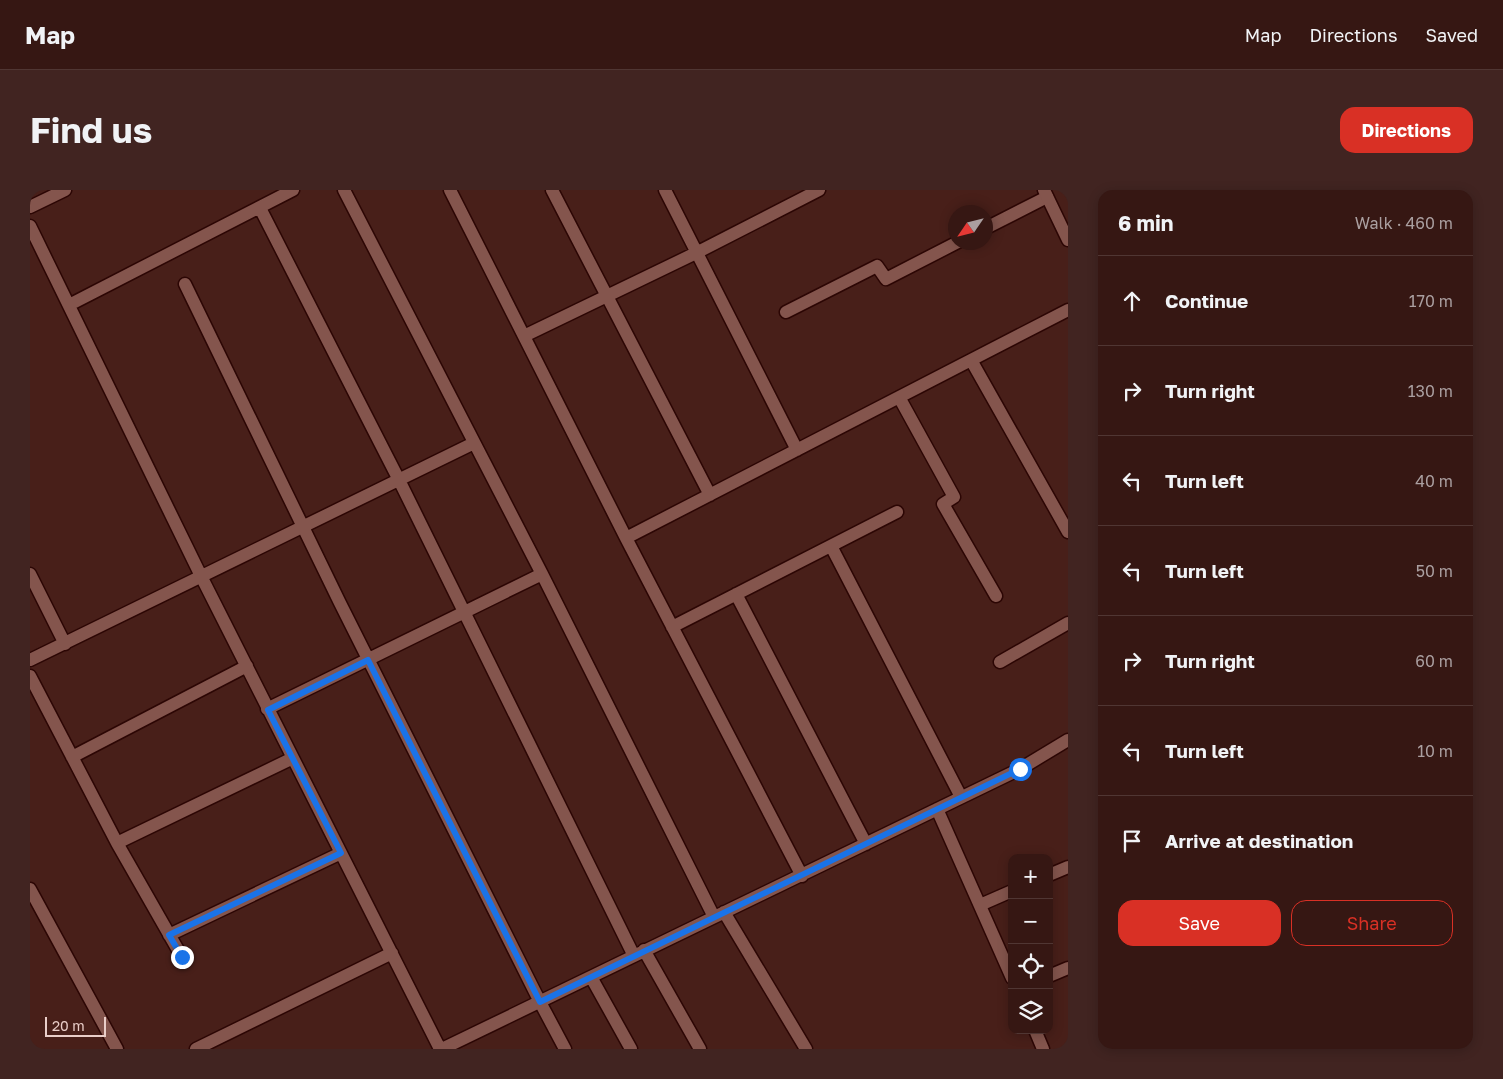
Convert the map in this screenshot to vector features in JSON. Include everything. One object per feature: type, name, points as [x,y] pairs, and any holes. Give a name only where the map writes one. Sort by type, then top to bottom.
[{"type":"street","points":[[30,207],[65,190]]},
{"type":"street","points":[[69,305],[292,190]]},
{"type":"street","points":[[344,190],[719,915],[806,1049]]},
{"type":"street","points":[[450,190],[626,538],[802,876]]},
{"type":"street","points":[[552,190],[710,494]]},
{"type":"street","points":[[665,190],[797,450]]},
{"type":"street","points":[[524,336],[698,252],[819,190]]},
{"type":"street","points":[[993,224],[1046,193],[1068,240]]},
{"type":"street","points":[[260,208],[639,953],[700,1049]]},
{"type":"street","points":[[30,226],[201,576],[441,1049],[1020,769],[1068,740]]},
{"type":"street","points":[[786,312],[877,266],[886,279],[948,247]]},
{"type":"street","points":[[185,284],[368,660],[565,1049]]},
{"type":"street","points":[[626,538],[1068,310]]},
{"type":"street","points":[[971,360],[1068,532]]},
{"type":"street","points":[[899,397],[954,497],[943,504],[996,596]]},
{"type":"street","points":[[30,660],[474,444]]},
{"type":"street","points":[[672,627],[897,512]]},
{"type":"street","points":[[831,546],[961,797]]},
{"type":"street","points":[[30,574],[65,644]]},
{"type":"street","points":[[268,710],[542,574]]},
{"type":"street","points":[[736,594],[866,844]]},
{"type":"street","points":[[1000,662],[1068,623]]},
{"type":"street","points":[[72,757],[247,666]]},
{"type":"street","points":[[30,676],[117,843],[182,957]]},
{"type":"street","points":[[117,843],[293,758]]},
{"type":"street","points":[[937,809],[1008,969]]},
{"type":"street","points":[[169,935],[341,853]]},
{"type":"street","points":[[1053,873],[1068,867]]},
{"type":"street","points":[[30,889],[117,1049]]},
{"type":"street","points":[[980,905],[1008,893]]},
{"type":"street","points":[[196,1049],[392,953]]},
{"type":"street","points":[[1053,974],[1068,968]]},
{"type":"street","points":[[591,976],[631,1049]]},
{"type":"street","points":[[1037,1034],[1043,1049]]},
{"type":"route","points":[[182,957],[169,935],[341,853],[268,710],[368,660],[540,1002],[1020,769]]}]
